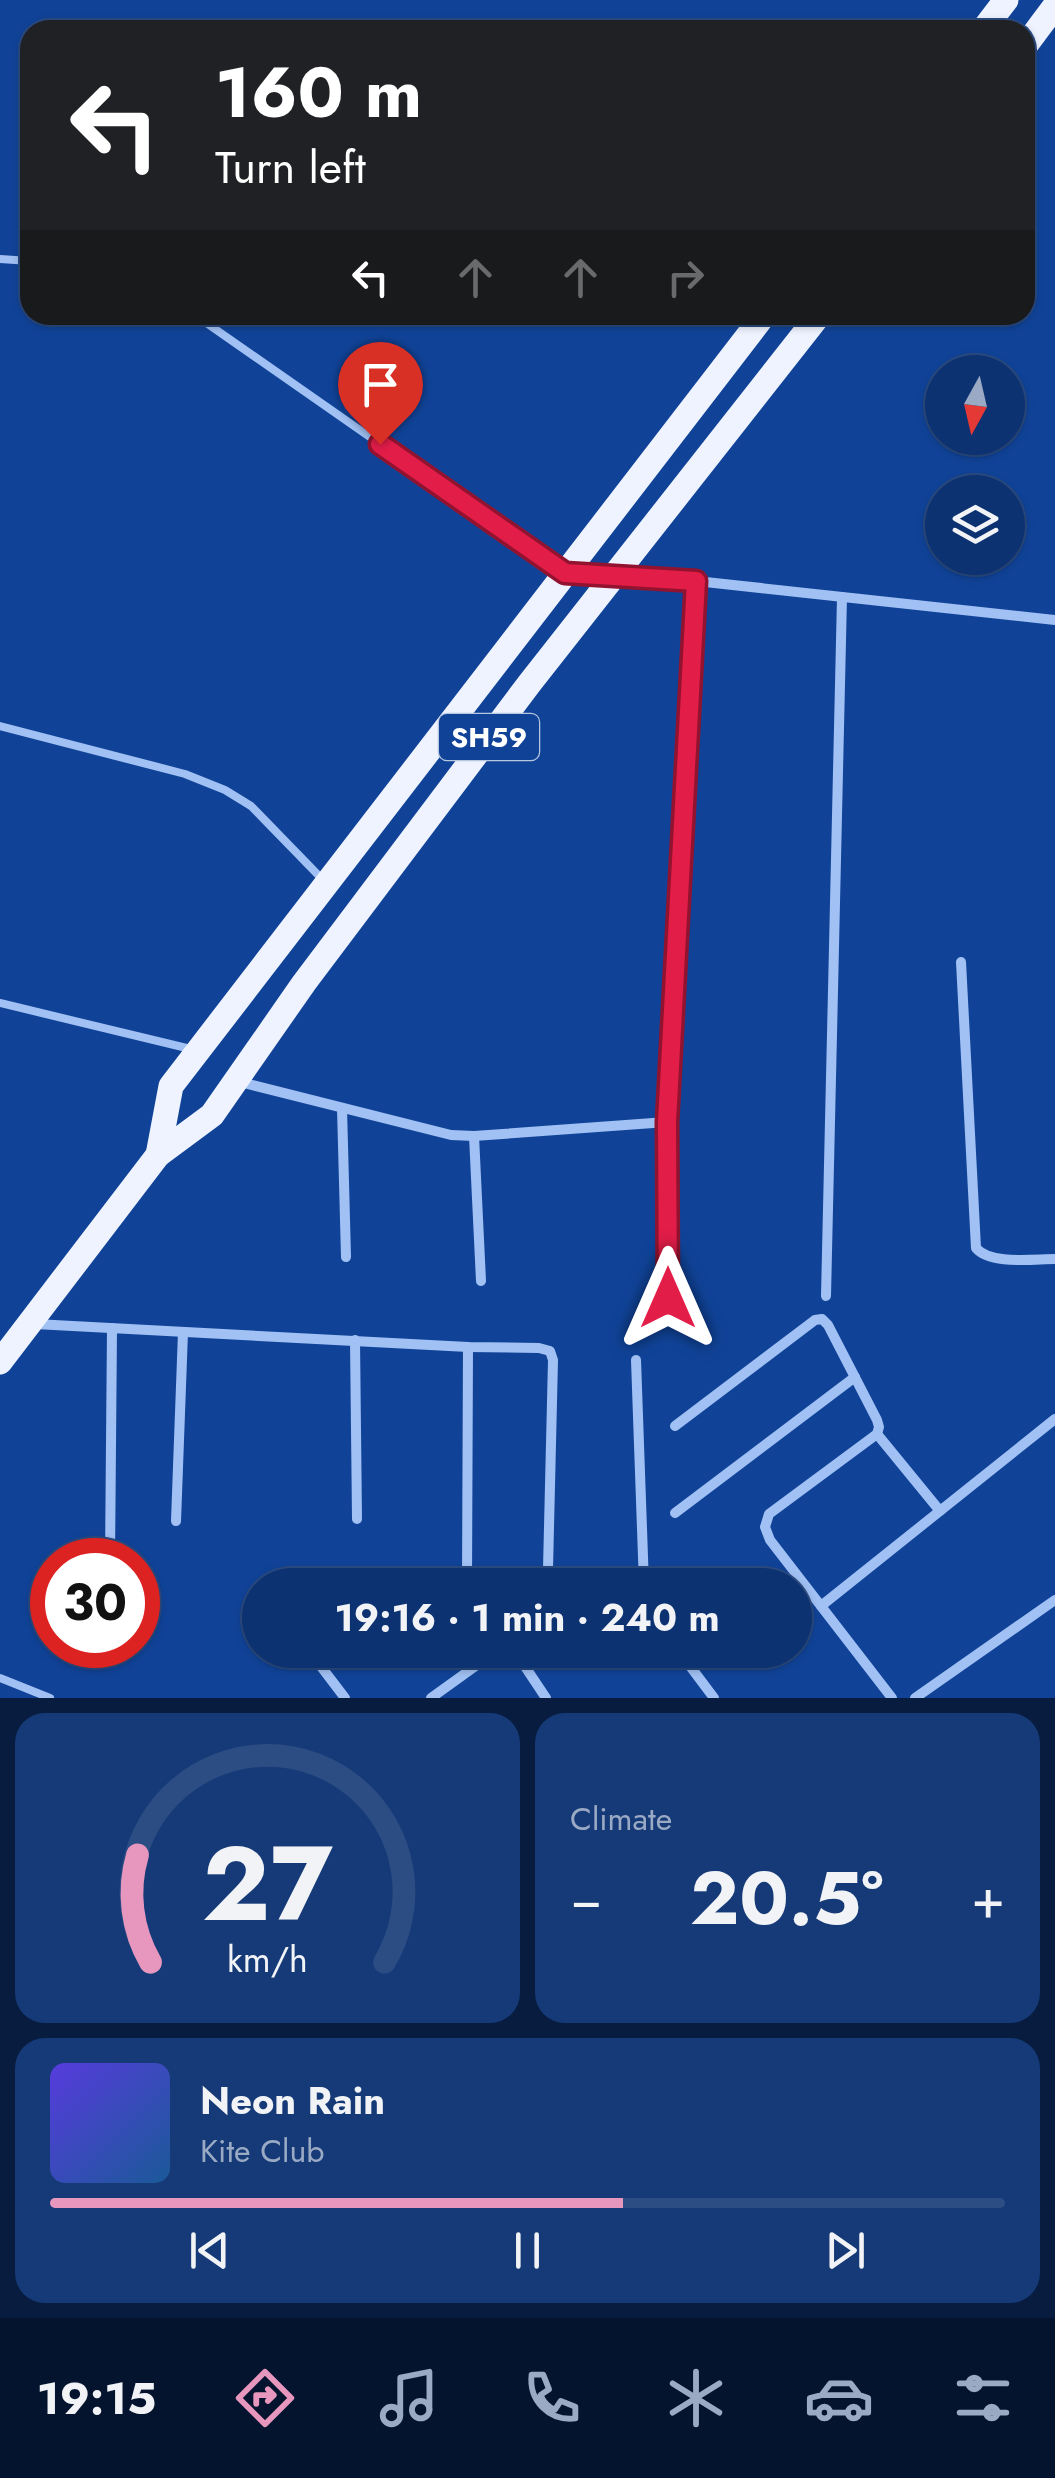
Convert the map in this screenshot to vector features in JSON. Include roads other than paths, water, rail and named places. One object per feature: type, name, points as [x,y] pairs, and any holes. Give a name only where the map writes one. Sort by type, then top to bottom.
[{"type":"main road","points":[[991,20],[1006,0]]},
{"type":"main road","points":[[1035,33],[1055,6]]},
{"type":"main road","name":"SH59","points":[[158,1155],[171,1086],[756,325]]},
{"type":"main road","name":"SH59","points":[[0,1362],[158,1155],[212,1114],[304,983],[811,325]]},
{"type":"street","points":[[565,573],[696,581],[1055,620]]},
{"type":"street","points":[[668,1298],[667,1122],[696,581]]},
{"type":"street","points":[[826,1296],[842,597]]},
{"type":"street","points":[[961,962],[976,1248],[983,1256],[994,1258],[1055,1259]]},
{"type":"street","points":[[236,1081],[438,1133],[474,1136],[667,1122]]},
{"type":"street","points":[[342,1108],[346,1257]]},
{"type":"street","points":[[474,1136],[482,1281]]},
{"type":"street","points":[[675,1426],[815,1320],[822,1319],[877,1420],[877,1434],[940,1510]]},
{"type":"street","points":[[32,1324],[550,1351],[553,1360],[548,1568]]},
{"type":"street","points":[[110,1538],[112,1328]]},
{"type":"street","points":[[176,1521],[183,1332]]},
{"type":"street","points":[[355,1340],[358,1519]]},
{"type":"street","points":[[467,1568],[468,1347]]},
{"type":"street","points":[[636,1360],[643,1568]]},
{"type":"street","points":[[675,1513],[854,1376]]},
{"type":"street","points":[[821,1606],[1055,1419]]},
{"type":"street","points":[[877,1434],[769,1514],[764,1527],[892,1698]]},
{"type":"street","points":[[915,1698],[1055,1600]]},
{"type":"street","points":[[322,1668],[345,1698]]},
{"type":"street","points":[[431,1698],[473,1668]]},
{"type":"street","points":[[526,1668],[546,1698]]},
{"type":"street","points":[[692,1668],[714,1698]]},
{"type":"lane","points":[[209,325],[565,573]]},
{"type":"lane","points":[[0,726],[185,774],[225,790],[251,806],[327,884]]},
{"type":"lane","points":[[0,1003],[199,1051]]},
{"type":"lane","points":[[0,1678],[50,1698]]}]
